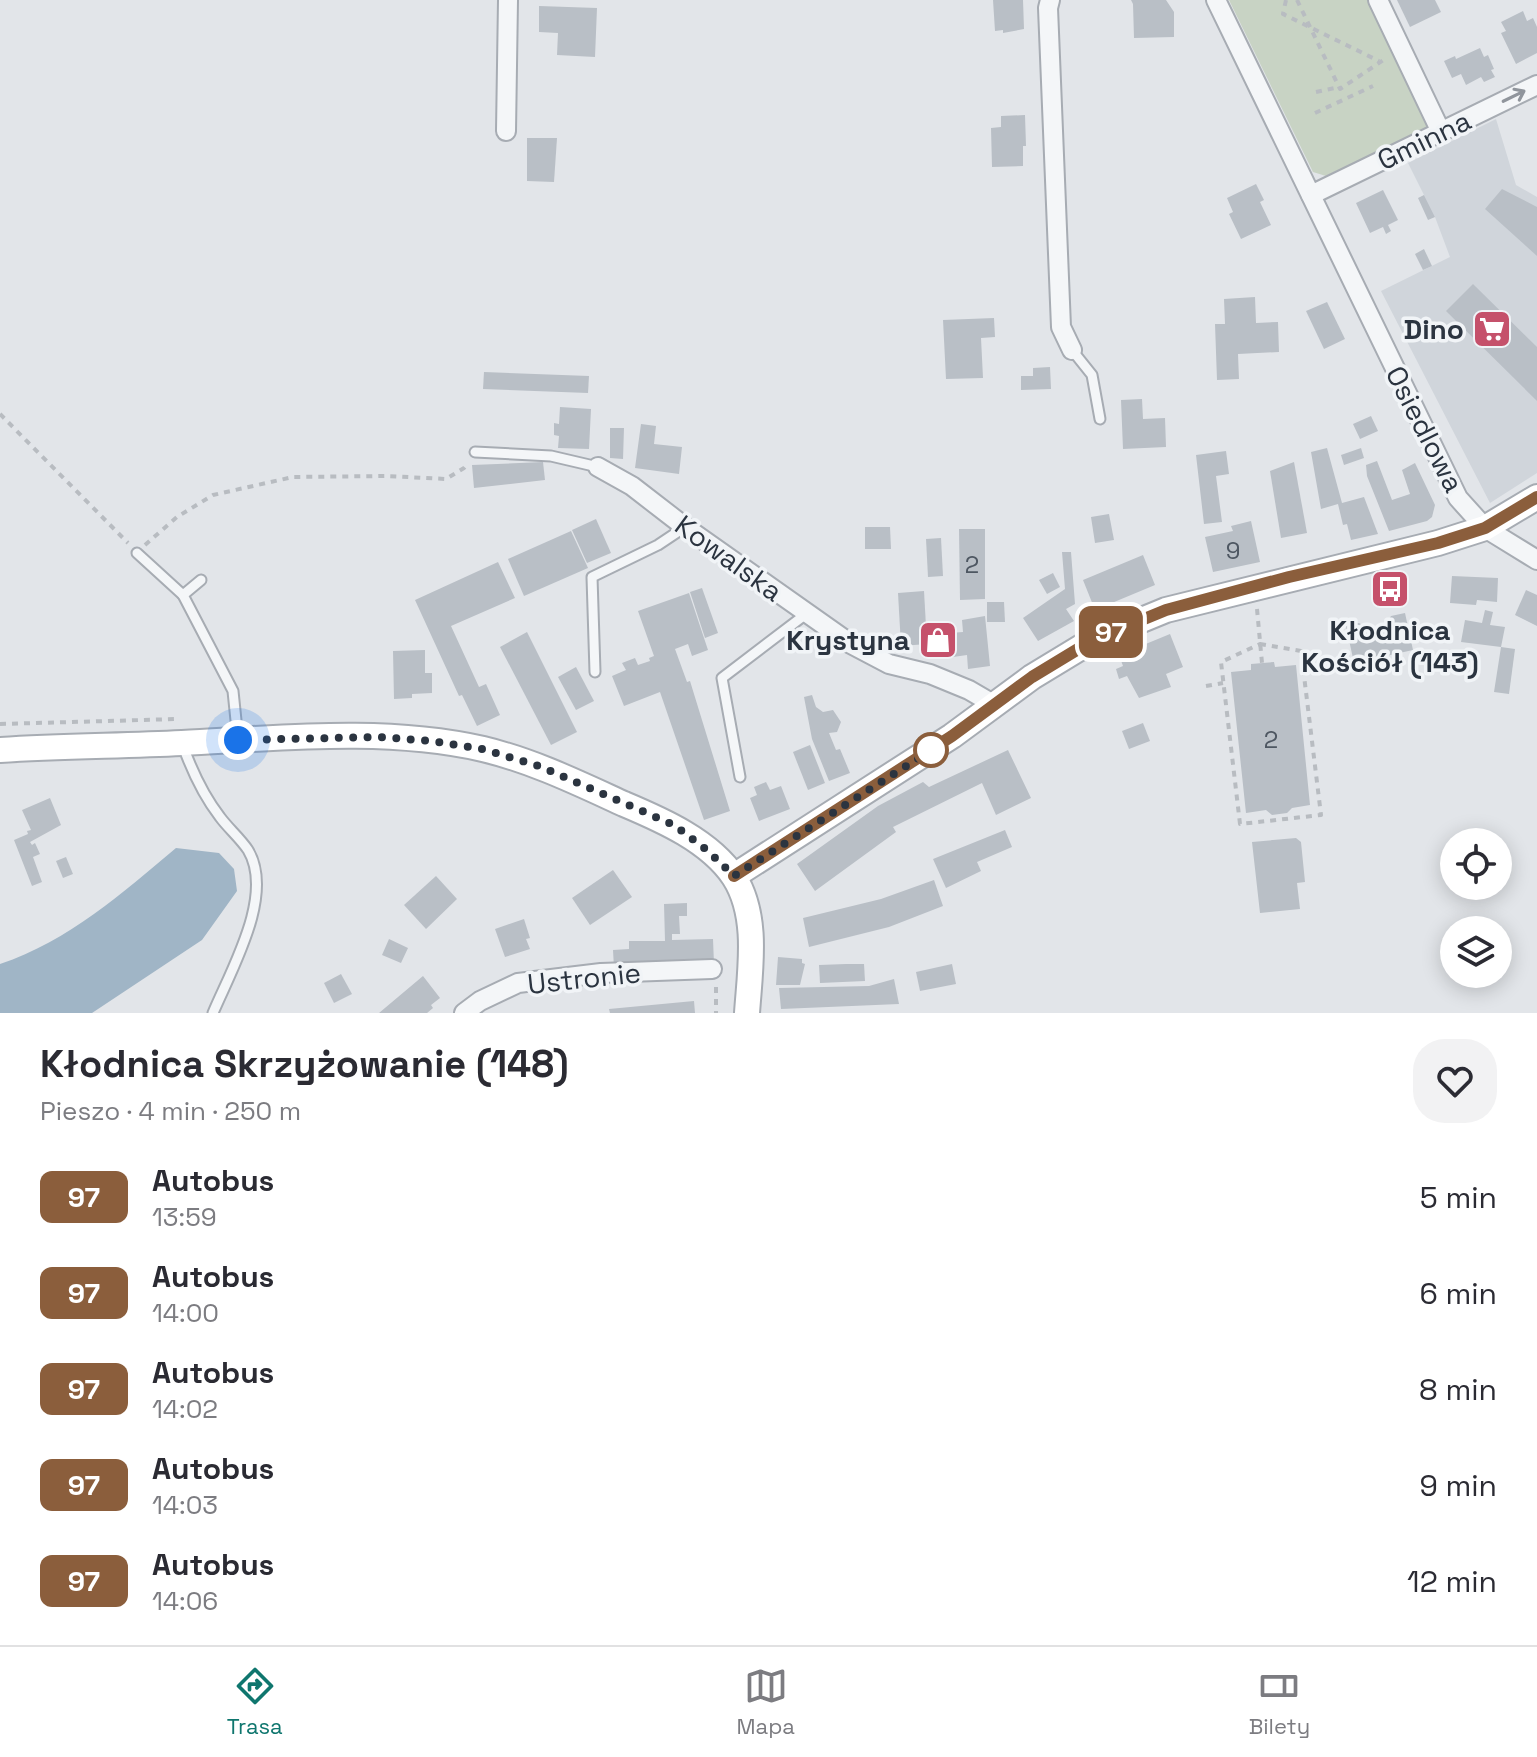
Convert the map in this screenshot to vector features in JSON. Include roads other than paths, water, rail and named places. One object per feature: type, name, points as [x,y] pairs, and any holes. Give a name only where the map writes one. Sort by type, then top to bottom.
[{"type":"main road","points":[[734,876],[952,736],[993,704],[1083,646],[1166,610],[1289,577],[1438,543],[1485,528],[1537,497]]},
{"type":"main road","points":[[0,750],[180,731],[238,740],[378,737],[432,741],[482,749],[539,766],[674,825],[734,876],[751,929],[747,1013]]},
{"type":"street","points":[[506,131],[508,0]]},
{"type":"street","points":[[1050,0],[1061,327],[1072,350]]},
{"type":"street","name":"Osiedlowa","points":[[1216,0],[1458,498],[1485,528],[1537,560]]},
{"type":"street","points":[[1378,0],[1441,132]]},
{"type":"street","name":"Gminna","points":[[1311,195],[1537,85]]},
{"type":"street","name":"Kowalska","points":[[598,467],[632,486],[851,644],[889,664],[930,674],[993,704]]},
{"type":"street","name":"Ustronie","points":[[464,1013],[480,1001],[518,983],[601,973],[712,969]]},
{"type":"lane","points":[[1072,350],[1092,375],[1100,419]]},
{"type":"lane","points":[[475,452],[551,456],[598,467]]},
{"type":"lane","points":[[595,672],[592,577],[658,545],[685,527]]},
{"type":"lane","points":[[137,553],[183,595],[233,691],[238,740]]},
{"type":"lane","points":[[183,595],[201,580]]},
{"type":"lane","points":[[740,777],[722,678],[806,614]]},
{"type":"lane","points":[[180,731],[195,778],[218,815],[248,850],[257,871],[256,901],[241,947],[213,1013]]},
{"type":"water","points":[[176,848],[219,853],[234,869],[237,891],[202,940],[92,1013],[0,1013],[0,964],[72,929]]},
{"type":"place","name":"Dino","points":[[1492,329]]},
{"type":"place","name":"Kłodnica Kościół (143)","points":[[1390,589]]},
{"type":"place","name":"Krystyna","points":[[938,640]]}]
